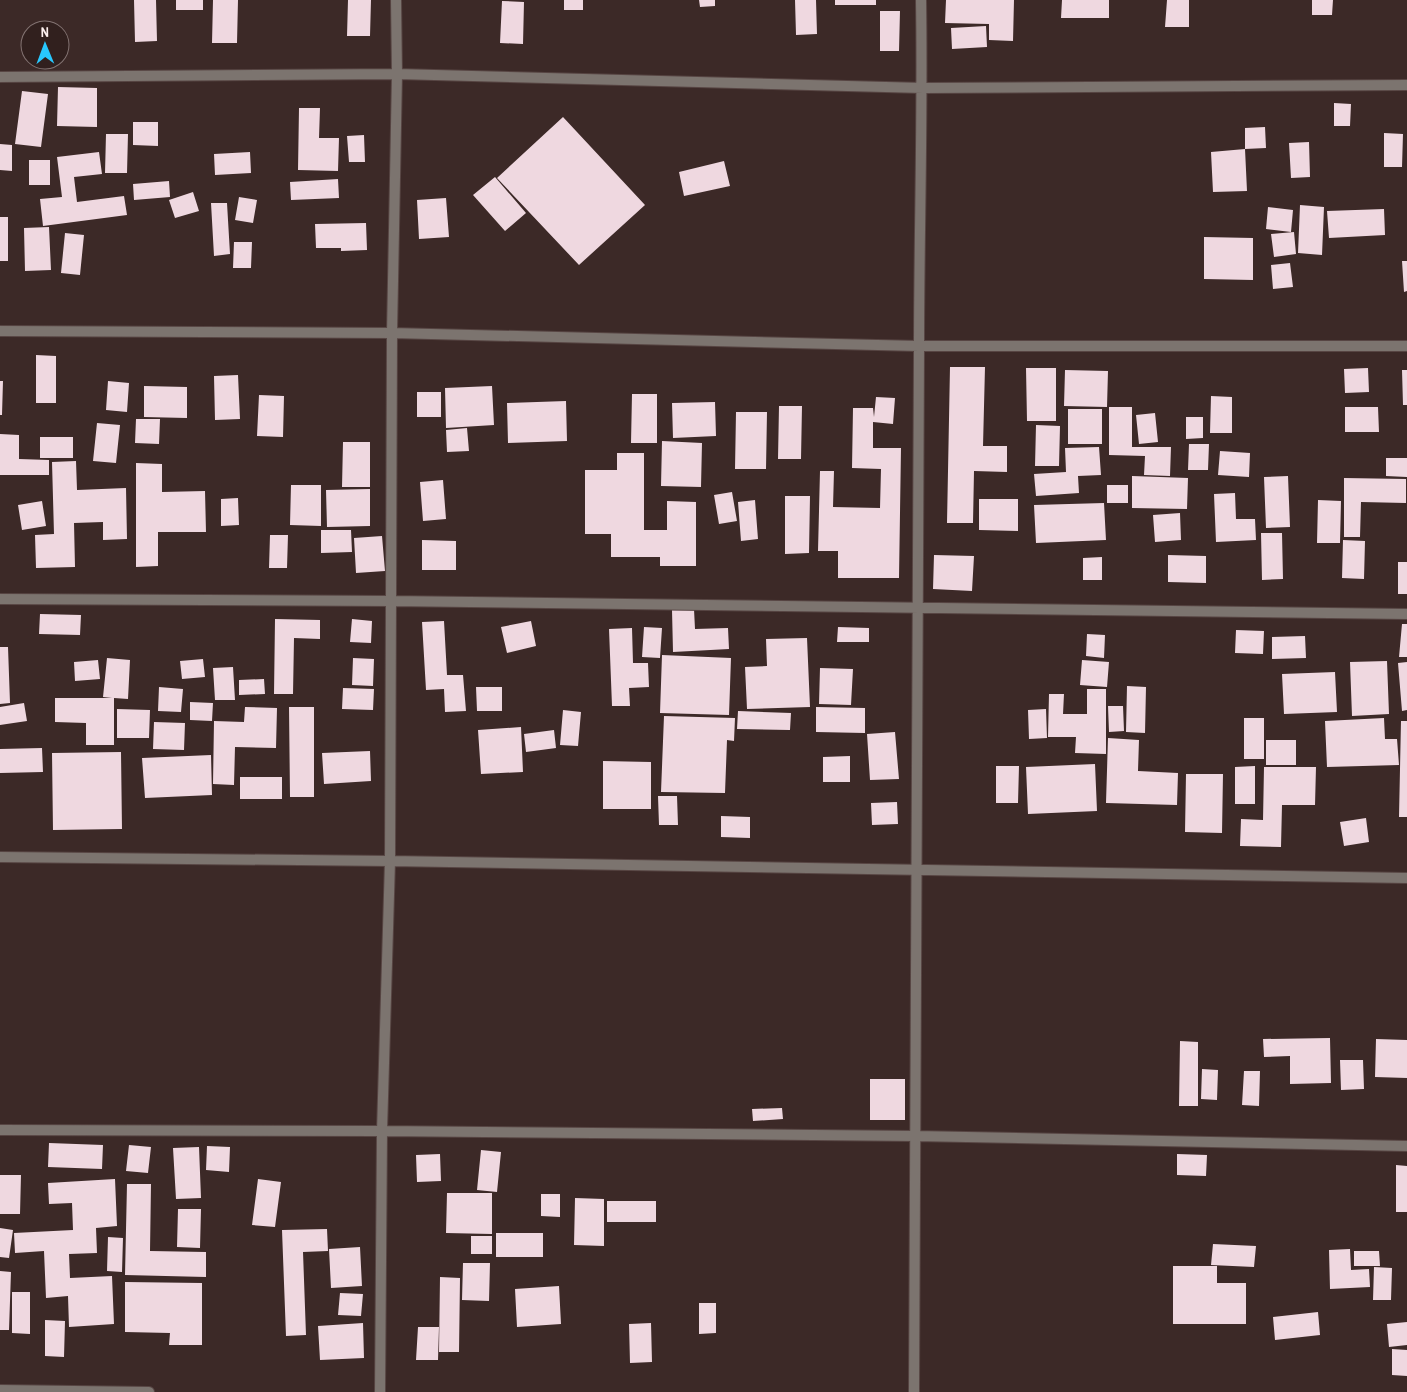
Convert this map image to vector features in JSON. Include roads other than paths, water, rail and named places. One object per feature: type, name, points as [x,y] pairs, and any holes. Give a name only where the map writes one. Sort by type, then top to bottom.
[{"type":"street","points":[[380,1392],[382,1130],[390,860],[392,333],[397,74],[396,0]]},
{"type":"street","points":[[914,1392],[919,346],[923,88],[921,0]]},
{"type":"street","points":[[0,77],[397,74],[923,88],[1407,85]]},
{"type":"street","points":[[0,331],[392,333],[919,346],[1407,346]]},
{"type":"street","points":[[0,599],[391,601],[1407,614]]},
{"type":"street","points":[[0,858],[390,860],[1407,878]]},
{"type":"street","points":[[0,1130],[382,1130],[915,1136],[1407,1146]]},
{"type":"street","points":[[0,1390],[148,1392]]}]
